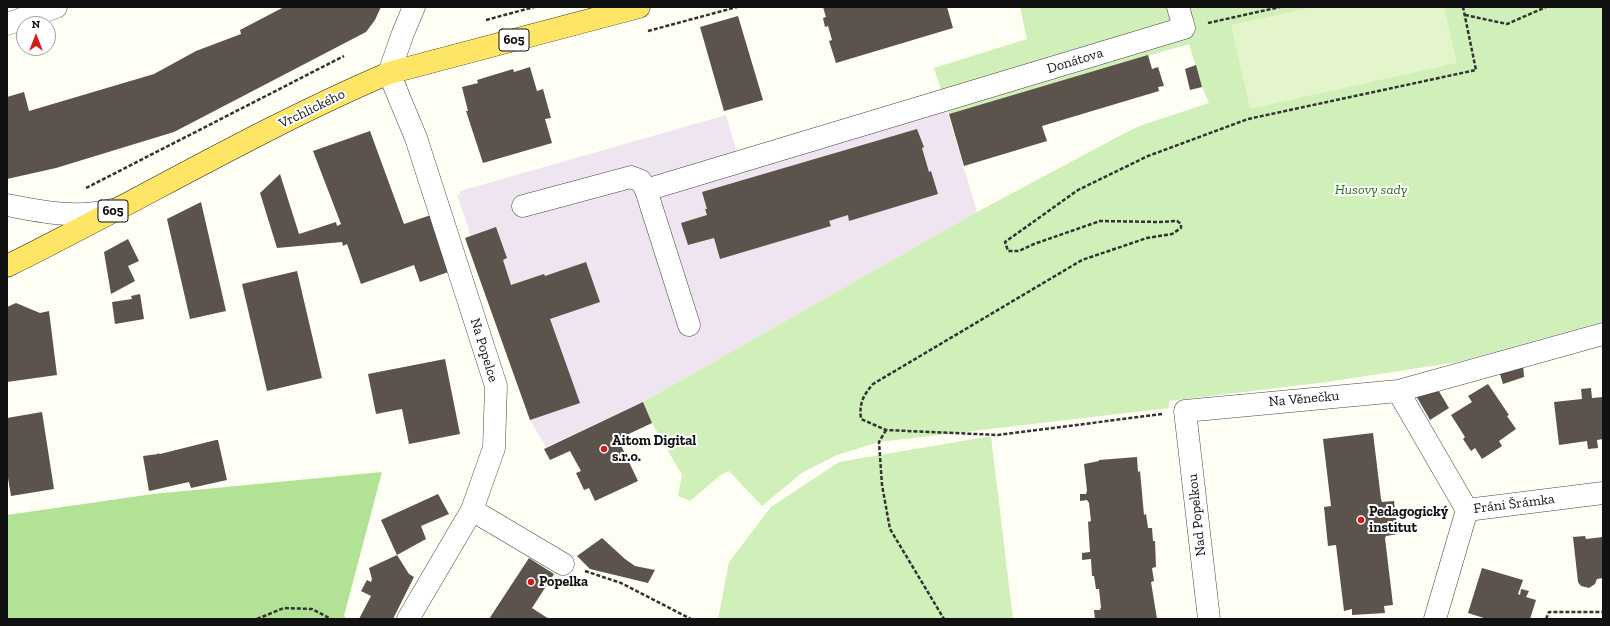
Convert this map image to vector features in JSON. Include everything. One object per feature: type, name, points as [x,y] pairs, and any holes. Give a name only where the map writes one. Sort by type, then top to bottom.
[{"type":"main road","name":"Vrchlického","points":[[7,266],[225,152],[356,87],[389,73],[639,7]]},
{"type":"street","points":[[389,73],[402,33],[414,7]]},
{"type":"street","points":[[1178,7],[1184,28]]},
{"type":"street","name":"Donátova","points":[[646,190],[1184,28]]},
{"type":"street","name":"Na Popelce","points":[[389,73],[416,138],[496,386],[494,448],[472,510],[408,619]]},
{"type":"street","points":[[523,206],[631,177],[641,181],[646,190],[689,325]]},
{"type":"street","points":[[7,205],[58,215],[74,216],[96,214],[118,208]]},
{"type":"street","name":"Na Věnečku","points":[[1185,411],[1398,391],[1603,334]]},
{"type":"street","points":[[1398,391],[1467,510]]},
{"type":"street","name":"Nad Popelkou","points":[[1185,411],[1209,619]]},
{"type":"street","name":"Fráni Šrámka","points":[[1435,619],[1467,510],[1603,493]]},
{"type":"street","points":[[472,510],[563,564]]},
{"type":"path","points":[[1184,28],[1280,7]]},
{"type":"path","points":[[1185,411],[998,435],[886,430],[861,419],[860,406],[862,397],[873,384],[1082,260],[1147,238],[1172,234],[1180,228],[1181,224],[1177,221],[1100,221],[1034,244],[1019,251],[1008,251],[1005,242],[1078,190],[1148,156],[1248,118],[1476,70],[1463,7]]},
{"type":"path","points":[[1464,15],[1508,24],[1546,7]]},
{"type":"path","points":[[84,190],[344,56]]},
{"type":"path","points":[[886,430],[879,442],[882,485],[890,529],[944,619]]},
{"type":"path","points":[[563,564],[621,583],[692,619]]},
{"type":"path","points":[[257,619],[284,608],[312,609],[331,619]]},
{"type":"path","points":[[1546,619],[1549,612],[1603,612]]},
{"type":"shaded area","points":[[942,94],[977,212],[643,402],[546,447],[530,420],[465,238],[471,236],[457,195],[460,194],[460,191],[726,115],[737,153]]},
{"type":"green space","name":"Husovy sady","points":[[1020,7],[1603,7],[1603,322],[1458,362],[1327,382],[1169,401],[1169,408],[879,442],[837,455],[803,472],[762,506],[729,471],[722,474],[690,501],[678,496],[682,475],[652,423],[643,402],[977,212],[1123,134],[1142,125],[1209,103],[1202,87],[1189,44],[949,114],[934,68],[1027,39]]},
{"type":"green space","points":[[1313,7],[1444,7],[1457,63],[1250,109],[1231,25]]},
{"type":"green space","points":[[991,436],[1013,619],[718,619],[729,562],[771,507],[839,462]]},
{"type":"green space","points":[[382,472],[344,616],[347,619],[7,619],[7,515],[153,494]]},
{"type":"building","points":[[284,7],[381,7],[375,20],[366,32],[174,132],[56,168],[7,179],[7,97],[24,92],[29,111],[154,74],[196,51],[241,34],[240,30]]},
{"type":"building","points":[[823,7],[947,7],[953,28],[836,63],[829,41],[832,40],[828,26],[825,27],[823,18],[826,17]]},
{"type":"building","points":[[738,16],[763,100],[724,111],[700,27]]},
{"type":"building","points":[[1148,55],[1152,69],[1158,67],[1164,86],[1158,87],[1159,91],[1042,126],[1047,141],[964,166],[949,114]]},
{"type":"building","points":[[1196,65],[1202,87],[1190,90],[1185,69]]},
{"type":"building","points":[[530,67],[537,91],[543,89],[551,118],[545,119],[552,143],[483,163],[466,111],[468,111],[462,87],[478,83],[477,80],[513,69],[514,72]]},
{"type":"building","points":[[917,129],[924,147],[922,148],[929,172],[931,171],[938,194],[849,221],[848,215],[829,221],[831,226],[720,259],[714,238],[688,245],[681,223],[707,215],[705,209],[707,209],[702,192]]},
{"type":"building","points":[[370,131],[404,224],[434,214],[454,270],[420,282],[414,265],[361,284],[347,244],[343,246],[342,242],[277,248],[260,193],[280,174],[299,234],[336,222],[337,226],[341,224],[313,151]]},
{"type":"building","points":[[201,202],[226,311],[190,319],[167,219]]},
{"type":"building","points":[[496,227],[507,258],[503,260],[511,285],[544,274],[545,276],[586,262],[600,302],[550,319],[580,403],[530,420],[465,238]]},
{"type":"building","points":[[128,239],[139,261],[128,266],[135,281],[111,294],[104,252]]},
{"type":"building","points":[[297,271],[322,378],[267,391],[242,284]]},
{"type":"building","points":[[140,294],[144,319],[115,324],[112,302],[132,299],[131,296]]},
{"type":"building","points":[[16,303],[40,313],[49,311],[57,375],[7,382],[7,307]]},
{"type":"building","points":[[445,359],[460,434],[409,444],[402,409],[376,414],[368,374]]},
{"type":"building","points":[[1523,364],[1524,377],[1503,384],[1499,371]]},
{"type":"building","points":[[1488,384],[1509,415],[1507,416],[1516,429],[1499,441],[1502,446],[1482,459],[1475,448],[1471,451],[1463,439],[1465,437],[1451,415],[1472,402],[1468,396]]},
{"type":"building","points":[[1437,388],[1449,408],[1430,420],[1415,394]]},
{"type":"building","points":[[1591,388],[1592,398],[1603,397],[1603,439],[1597,440],[1598,448],[1588,449],[1587,441],[1559,445],[1554,402],[1582,399],[1581,389]]},
{"type":"building","points":[[643,402],[652,423],[618,439],[638,481],[595,501],[589,488],[584,490],[576,473],[581,471],[570,451],[550,460],[544,449]]},
{"type":"building","points":[[42,412],[54,489],[11,496],[7,472],[7,418]]},
{"type":"building","name":"Pedagogický institut","points":[[1373,433],[1381,499],[1382,502],[1394,501],[1398,534],[1386,536],[1385,538],[1393,605],[1384,606],[1385,613],[1352,615],[1352,609],[1344,611],[1336,545],[1328,546],[1324,507],[1331,506],[1323,439]]},
{"type":"building","points":[[218,440],[227,480],[191,488],[189,482],[149,491],[143,456],[158,454],[157,453],[160,454]]},
{"type":"building","points":[[1137,457],[1138,472],[1140,471],[1144,515],[1146,514],[1148,528],[1152,528],[1153,541],[1155,541],[1156,567],[1152,568],[1154,581],[1151,582],[1157,619],[1095,619],[1094,610],[1100,610],[1101,607],[1099,589],[1096,589],[1094,576],[1092,576],[1091,559],[1082,560],[1082,553],[1090,552],[1088,522],[1091,521],[1089,503],[1087,500],[1080,501],[1080,494],[1086,494],[1087,491],[1084,464],[1099,460]]},
{"type":"building","points":[[438,494],[449,514],[421,526],[426,539],[397,555],[381,520]]},
{"type":"building","points":[[1585,536],[1586,539],[1603,537],[1603,578],[1597,579],[1595,584],[1589,588],[1581,586],[1578,582],[1573,537]]},
{"type":"building","points":[[602,538],[635,566],[655,570],[648,583],[590,569],[577,556]]},
{"type":"building","points":[[397,555],[409,574],[414,577],[393,619],[359,619],[371,596],[361,591],[367,580],[371,582],[372,579],[369,568]]},
{"type":"building","name":"Popelka","points":[[529,558],[554,574],[532,608],[549,619],[489,619]]},
{"type":"building","points":[[1482,568],[1523,580],[1518,594],[1520,595],[1521,589],[1529,591],[1526,597],[1536,600],[1530,619],[1487,619],[1468,613]]},
{"type":"place","name":"Aitom Digital s.r.o.","points":[[604,449]]},
{"type":"place","name":"Pedagogický institut","points":[[1361,520]]},
{"type":"place","name":"Popelka","points":[[531,582]]}]
